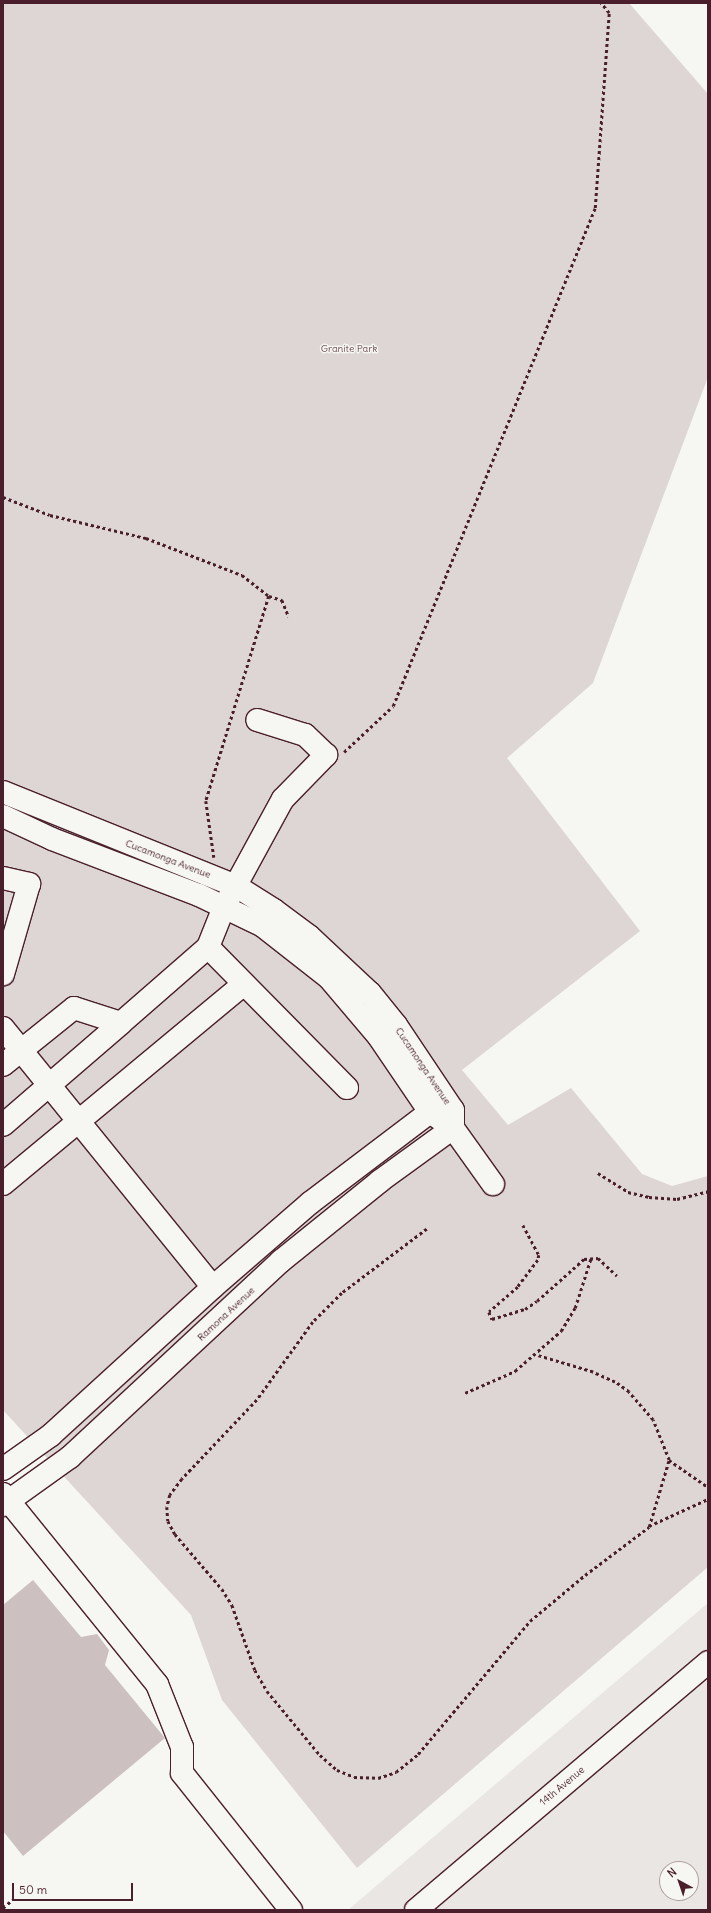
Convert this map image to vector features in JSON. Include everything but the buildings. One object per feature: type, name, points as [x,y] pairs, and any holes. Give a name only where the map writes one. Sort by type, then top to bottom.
[{"type":"street","points":[[3,1125],[50,1086],[208,947],[224,907],[283,799],[326,755],[305,735],[257,720]]},
{"type":"street","name":"Cucamonga Avenue","points":[[3,792],[236,886],[274,910],[309,936],[370,993],[396,1025],[453,1119]]},
{"type":"street","name":"Cucamonga Avenue","points":[[3,816],[52,839],[199,895],[263,926],[329,978],[379,1037],[430,1112],[453,1119]]},
{"type":"street","points":[[3,878],[29,884],[3,974]]},
{"type":"street","points":[[208,947],[347,1088]]},
{"type":"street","points":[[3,1184],[244,984]]},
{"type":"street","points":[[3,1065],[74,1008],[120,1023]]},
{"type":"street","points":[[3,1028],[212,1287]]},
{"type":"street","points":[[3,1468],[51,1435],[212,1287],[310,1203],[430,1112]]},
{"type":"street","points":[[453,1119],[493,1184]]},
{"type":"street","name":"Ramona Avenue","points":[[5,1500],[70,1457],[281,1261],[380,1181],[453,1119]]},
{"type":"street","points":[[5,1500],[157,1684],[182,1747],[182,1773],[291,1910]]},
{"type":"street","name":"14th Avenue","points":[[416,1910],[708,1662]]},
{"type":"path","points":[[394,706],[595,208],[609,13],[601,3]]},
{"type":"path","points":[[3,497],[50,515],[146,538],[242,575],[269,596],[282,600],[289,617]]},
{"type":"path","points":[[214,859],[206,801],[269,596]]},
{"type":"path","points":[[598,1173],[628,1192],[649,1197],[677,1199],[708,1191]]},
{"type":"path","points":[[523,1225],[539,1255],[538,1260],[518,1287],[492,1309],[489,1315],[492,1319],[525,1309],[562,1281],[578,1262],[592,1258],[603,1261],[617,1276]]},
{"type":"path","points":[[427,1229],[374,1267],[332,1302],[313,1322],[256,1400],[182,1479],[170,1495],[167,1507],[168,1521],[175,1534],[222,1589],[232,1605],[255,1670],[267,1691],[320,1755],[337,1770],[354,1777],[378,1778],[396,1772],[418,1754],[530,1621],[585,1575],[649,1527],[708,1499]]},
{"type":"path","points":[[465,1393],[505,1377],[536,1354],[561,1331],[575,1308],[592,1258]]},
{"type":"path","points":[[536,1354],[593,1372],[616,1382],[629,1392],[653,1420],[669,1460],[708,1487]]},
{"type":"path","points":[[649,1527],[669,1460]]},
{"type":"path","points":[[3,1908],[12,1900]]},
{"type":"shaded area","points":[[708,1603],[708,1910],[348,1910]]},
{"type":"green space","name":"Granite Park","points":[[3,3],[629,3],[708,94],[708,377],[593,683],[507,758],[640,931],[462,1070],[508,1125],[571,1088],[642,1174],[672,1186],[708,1176],[708,1567],[357,1868],[222,1700],[191,1615],[3,1410]]}]
